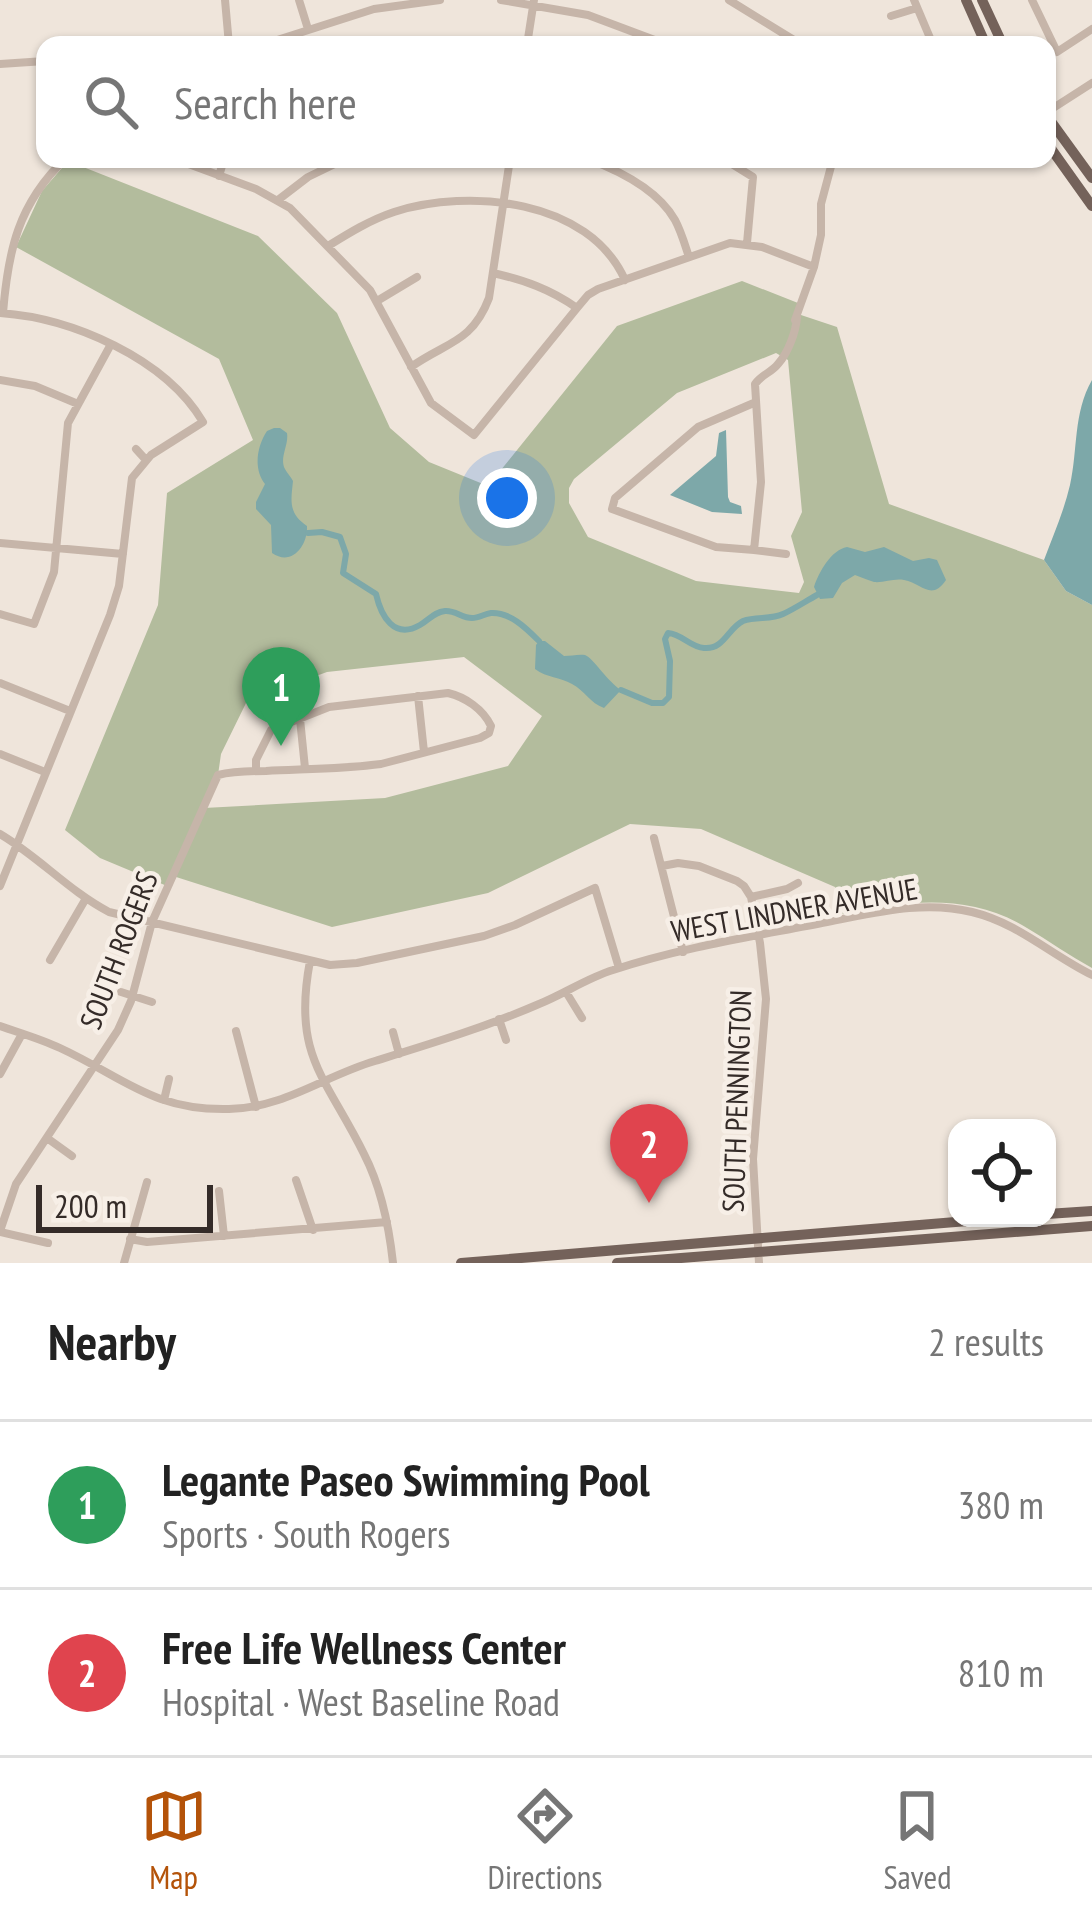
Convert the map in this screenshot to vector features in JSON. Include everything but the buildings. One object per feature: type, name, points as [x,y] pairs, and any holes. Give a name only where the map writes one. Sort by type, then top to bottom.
[{"type":"main road","points":[[966,0],[982,36]]},
{"type":"main road","points":[[982,0],[999,36]]},
{"type":"main road","points":[[1056,127],[1092,178]]},
{"type":"main road","points":[[1056,156],[1092,206]]},
{"type":"main road","points":[[1056,1213],[1092,1210]]},
{"type":"main road","points":[[461,1263],[758,1251],[948,1226]]},
{"type":"main road","points":[[617,1263],[1092,1226]]},
{"type":"street","points":[[225,0],[228,36]]},
{"type":"street","points":[[299,0],[308,29]]},
{"type":"street","points":[[288,36],[374,4],[440,0]]},
{"type":"street","points":[[501,0],[534,2],[606,20],[646,36]]},
{"type":"street","points":[[729,0],[787,36]]},
{"type":"street","points":[[1032,0],[1049,36]]},
{"type":"street","points":[[528,36],[534,2]]},
{"type":"street","points":[[891,16],[916,4],[929,36]]},
{"type":"street","points":[[1056,50],[1092,29]]},
{"type":"street","points":[[0,64],[36,62]]},
{"type":"street","points":[[1056,108],[1092,83]]},
{"type":"street","points":[[0,886],[110,615],[119,586],[132,478],[146,460],[203,422],[172,384],[110,345],[35,316],[1,313],[14,232],[57,168]]},
{"type":"street","points":[[198,168],[278,200],[328,246],[377,301],[431,403],[474,435],[588,295],[598,289],[730,243],[762,247],[814,267]]},
{"type":"street","points":[[219,176],[221,168]]},
{"type":"street","points":[[278,200],[325,168]]},
{"type":"street","points":[[411,367],[450,346],[482,318],[509,168]]},
{"type":"street","points":[[606,168],[656,197],[674,219],[689,257]]},
{"type":"street","points":[[738,168],[752,177],[747,244]]},
{"type":"street","points":[[754,550],[761,482],[758,378],[776,366],[796,326],[814,267],[831,168]]},
{"type":"street","points":[[328,246],[394,212],[432,203],[503,204],[569,223],[596,238],[613,256],[625,280]]},
{"type":"street","points":[[493,273],[548,289],[577,308]]},
{"type":"street","points":[[377,301],[417,277]]},
{"type":"street","points":[[0,614],[34,624],[54,572],[68,423],[110,345]]},
{"type":"street","points":[[0,380],[35,386],[78,404]]},
{"type":"street","points":[[756,402],[698,428],[615,498],[612,509],[716,547],[786,554]]},
{"type":"street","points":[[136,449],[146,460]]},
{"type":"street","points":[[0,543],[123,554]]},
{"type":"street","points":[[0,683],[70,711]]},
{"type":"street","name":"SOUTH ROGERS","points":[[0,1232],[4,1197],[118,1030],[152,922],[218,775],[381,764],[480,738],[491,726],[487,716],[461,696],[448,693],[329,706],[272,730],[256,760],[256,771]]},
{"type":"street","points":[[418,696],[424,752]]},
{"type":"street","points":[[300,718],[305,769]]},
{"type":"street","points":[[0,754],[45,772]]},
{"type":"street","points":[[0,834],[85,900],[109,912],[330,965],[484,936],[596,888],[619,968]]},
{"type":"street","points":[[654,838],[683,952]]},
{"type":"street","points":[[662,866],[699,866],[737,881],[751,896],[798,884]]},
{"type":"street","name":"SOUTH PENNINGTON","points":[[751,896],[766,999],[754,1120],[758,1251]]},
{"type":"street","points":[[50,960],[85,900]]},
{"type":"street","name":"WEST LINDNER AVENUE","points":[[0,1026],[60,1048],[137,1091],[164,1100],[197,1108],[256,1107],[286,1100],[368,1063],[499,1019],[619,968],[758,935],[908,908],[958,909],[995,919],[1092,975]]},
{"type":"street","points":[[310,961],[303,1012],[313,1061],[367,1159],[387,1222],[393,1263]]},
{"type":"street","points":[[121,992],[152,1002]]},
{"type":"street","points":[[566,992],[582,1018]]},
{"type":"street","points":[[499,1019],[506,1040]]},
{"type":"street","points":[[236,1031],[256,1107]]},
{"type":"street","points":[[393,1032],[399,1054]]},
{"type":"street","points":[[0,1075],[22,1034]]},
{"type":"street","points":[[164,1100],[169,1079]]},
{"type":"street","points":[[47,1138],[72,1156]]},
{"type":"street","points":[[296,1180],[313,1230]]},
{"type":"street","points":[[124,1263],[147,1182]]},
{"type":"street","points":[[219,1191],[224,1236]]},
{"type":"street","points":[[130,1239],[147,1243],[387,1222]]},
{"type":"street","points":[[0,1232],[49,1243]]},
{"type":"green space","points":[[62,168],[86,168],[258,236],[337,313],[390,428],[429,462],[488,486],[617,326],[742,281],[798,303],[795,313],[837,327],[889,504],[1044,560],[1066,591],[1092,605],[1092,968],[1005,917],[959,904],[913,903],[842,914],[835,887],[701,829],[630,824],[488,893],[332,927],[173,876],[167,886],[100,858],[65,830],[158,605],[167,493],[253,440],[219,359],[16,247],[42,191]],"holes":[[[776,353],[788,360],[802,512],[791,536],[804,582],[799,593],[696,581],[588,537],[569,503],[574,479],[677,393]],[[464,657],[542,716],[508,766],[385,798],[204,808],[221,754],[247,701],[327,672]]]},
{"type":"water","points":[[1092,380],[1092,605],[1066,591],[1044,560],[1068,495],[1079,418]]},
{"type":"water","points":[[274,428],[287,433],[283,460],[293,481],[292,506],[307,526],[302,547],[286,557],[272,553],[271,525],[256,509],[265,484],[259,472],[259,450],[267,431]]},
{"type":"water","points":[[726,430],[728,497],[741,506],[742,514],[712,512],[670,495],[716,456],[719,433]]},
{"type":"water","points":[[847,547],[865,552],[884,547],[913,561],[937,560],[946,580],[931,590],[904,580],[874,582],[855,575],[842,583],[833,598],[820,599],[814,587],[819,575],[831,557]]},
{"type":"water","points":[[539,641],[564,656],[588,657],[621,690],[604,708],[572,684],[540,672],[535,669]]},
{"type":"waterway","points":[[308,533],[340,537],[346,554],[343,573],[376,594],[385,617],[396,628],[411,629],[445,611],[472,618],[498,613],[539,641]]},
{"type":"waterway","points":[[621,690],[652,703],[663,703],[669,697],[668,633],[711,648],[743,621],[778,616],[817,595]]},
{"type":"place","name":"Legante Paseo Swimming Pool","points":[[281,746]]},
{"type":"place","name":"Free Life Wellness Center","points":[[649,1203]]}]
